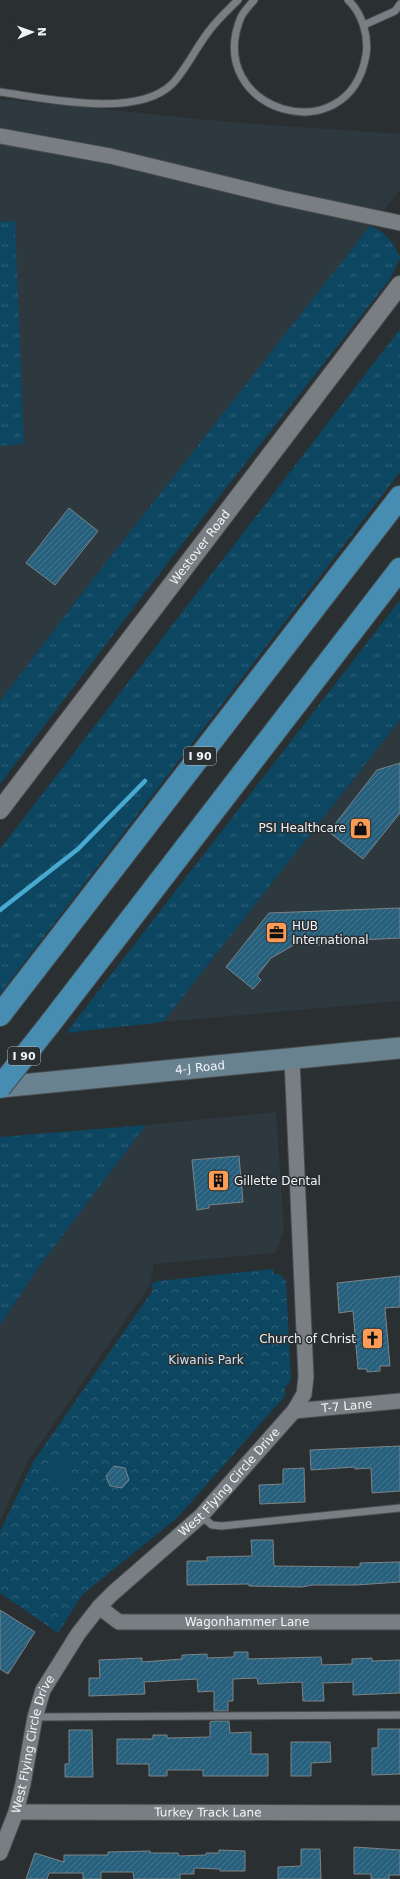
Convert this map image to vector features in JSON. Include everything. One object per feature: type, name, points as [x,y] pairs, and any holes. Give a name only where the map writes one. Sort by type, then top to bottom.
[{"type":"highway","name":"I 90","points":[[0,1015],[400,497]]},
{"type":"highway","name":"I 90","points":[[0,1087],[400,569]]},
{"type":"main road","name":"4-J Road","points":[[0,1087],[292,1060],[400,1048]]},
{"type":"street","points":[[0,136],[110,156],[283,198],[400,223]]},
{"type":"street","name":"Westover Road","points":[[0,810],[400,285]]},
{"type":"street","name":"West Flying Circle Drive","points":[[0,1853],[16,1812],[23,1784],[35,1716],[43,1690],[78,1634],[99,1607],[201,1516],[294,1411],[304,1394],[306,1377],[292,1060]]},
{"type":"street","name":"T-7 Lane","points":[[294,1411],[400,1401]]},
{"type":"street","name":"Wagonhammer Lane","points":[[99,1607],[119,1622],[400,1622]]},
{"type":"street","name":"Turkey Track Lane","points":[[16,1812],[400,1813]]},
{"type":"lane","points":[[0,92],[82,103],[117,104],[152,97],[172,84],[210,30],[238,0]]},
{"type":"lane","points":[[254,0],[242,16],[235,37],[236,60],[244,80],[258,97],[276,108],[297,113],[319,110],[338,101],[354,87],[364,68],[368,46],[364,25],[353,5],[348,0]]},
{"type":"lane","points":[[364,25],[395,11],[400,4]]},
{"type":"lane","points":[[201,1516],[212,1525],[222,1526],[400,1508]]},
{"type":"lane","points":[[35,1716],[400,1715]]},
{"type":"shaded area","points":[[0,99],[229,122],[400,134],[400,190],[83,592],[0,701]]},
{"type":"shaded area","points":[[400,720],[400,1001],[163,1022]]},
{"type":"shaded area","points":[[276,1112],[284,1229],[276,1253],[154,1264],[150,1285],[28,1461],[0,1520],[0,1325],[36,1271],[146,1125]]},
{"type":"green space","points":[[15,221],[24,444],[0,446],[0,222]]},
{"type":"green space","points":[[370,226],[389,238],[400,258],[390,279],[176,552],[0,784],[0,701],[83,592]]},
{"type":"green space","points":[[400,329],[400,472],[0,994],[0,849]]},
{"type":"green space","points":[[400,600],[400,720],[163,1022],[66,1033]]},
{"type":"green space","points":[[146,1125],[36,1271],[0,1325],[0,1137]]},
{"type":"green space","name":"Kiwanis Park","points":[[273,1269],[274,1274],[279,1274],[286,1281],[291,1381],[285,1387],[285,1396],[177,1518],[82,1595],[58,1633],[0,1593],[0,1532],[33,1462],[153,1290],[151,1284],[158,1281]]},
{"type":"green space","points":[[70,1460],[73,1484],[50,1487],[47,1463]]},
{"type":"building","points":[[69,508],[98,531],[55,585],[26,563]]},
{"type":"building","points":[[400,763],[400,813],[363,859],[329,832],[377,770]]},
{"type":"building","points":[[400,908],[400,938],[359,940],[359,943],[316,945],[316,942],[299,942],[271,958],[257,976],[261,980],[253,989],[226,967],[269,913]]},
{"type":"building","name":"Gillette Dental","points":[[239,1156],[243,1202],[209,1205],[209,1208],[197,1210],[192,1160]]},
{"type":"building","name":"Church of Christ","points":[[400,1276],[400,1307],[385,1308],[390,1366],[380,1366],[380,1371],[367,1372],[367,1369],[358,1369],[353,1311],[339,1313],[337,1283]]},
{"type":"building","points":[[400,1446],[400,1491],[372,1493],[371,1468],[355,1469],[355,1467],[311,1470],[310,1450]]},
{"type":"building","points":[[114,1466],[125,1468],[129,1480],[122,1488],[110,1486],[106,1476]]},
{"type":"building","points":[[304,1468],[305,1502],[260,1504],[259,1485],[283,1484],[283,1469]]},
{"type":"building","points":[[251,1540],[273,1540],[274,1566],[360,1567],[360,1563],[400,1562],[400,1582],[356,1585],[312,1585],[302,1587],[249,1586],[249,1584],[187,1585],[187,1561],[207,1561],[207,1557],[252,1556]]},
{"type":"building","points":[[0,1610],[35,1632],[8,1674],[0,1669]]},
{"type":"building","points":[[234,1652],[248,1652],[248,1659],[321,1657],[322,1665],[352,1664],[352,1659],[372,1658],[372,1661],[400,1660],[400,1693],[353,1695],[353,1682],[323,1683],[324,1701],[303,1701],[302,1682],[258,1684],[257,1678],[233,1679],[233,1701],[228,1701],[228,1711],[214,1711],[214,1691],[198,1692],[197,1679],[144,1682],[145,1694],[89,1696],[89,1678],[100,1678],[99,1660],[142,1658],[142,1662],[182,1659],[182,1655],[207,1654],[207,1658],[234,1657]]},
{"type":"building","points":[[229,1721],[230,1733],[251,1732],[251,1754],[268,1754],[268,1776],[203,1776],[203,1770],[167,1770],[167,1776],[149,1776],[149,1764],[117,1764],[117,1739],[153,1739],[153,1735],[167,1735],[167,1738],[210,1737],[210,1722]]},
{"type":"building","points":[[378,1729],[400,1729],[400,1774],[372,1775],[372,1748],[378,1748]]},
{"type":"building","points":[[69,1730],[92,1730],[93,1777],[65,1777],[65,1764],[69,1764]]},
{"type":"building","points":[[291,1742],[330,1742],[331,1762],[311,1763],[311,1776],[291,1776]]},
{"type":"building","points":[[354,1847],[400,1850],[400,1875],[389,1875],[389,1879],[371,1879],[371,1874],[354,1874]]},
{"type":"building","points":[[301,1849],[320,1849],[321,1879],[278,1879],[278,1867],[301,1866]]},
{"type":"building","points":[[219,1850],[245,1851],[245,1871],[220,1871],[220,1869],[194,1868],[194,1874],[180,1874],[180,1879],[134,1879],[133,1872],[101,1872],[101,1879],[83,1879],[83,1873],[49,1873],[47,1879],[26,1879],[35,1853],[64,1862],[64,1855],[108,1855],[108,1852],[150,1851],[150,1853],[178,1853],[179,1856],[206,1855],[206,1853],[219,1853]]},
{"type":"waterway","points":[[0,910],[78,849],[145,781]]},
{"type":"place","name":"PSI Healthcare","points":[[361,828]]},
{"type":"place","name":"HUB International","points":[[277,933]]},
{"type":"place","name":"Gillette Dental","points":[[218,1181]]},
{"type":"place","name":"Church of Christ","points":[[372,1339]]}]
